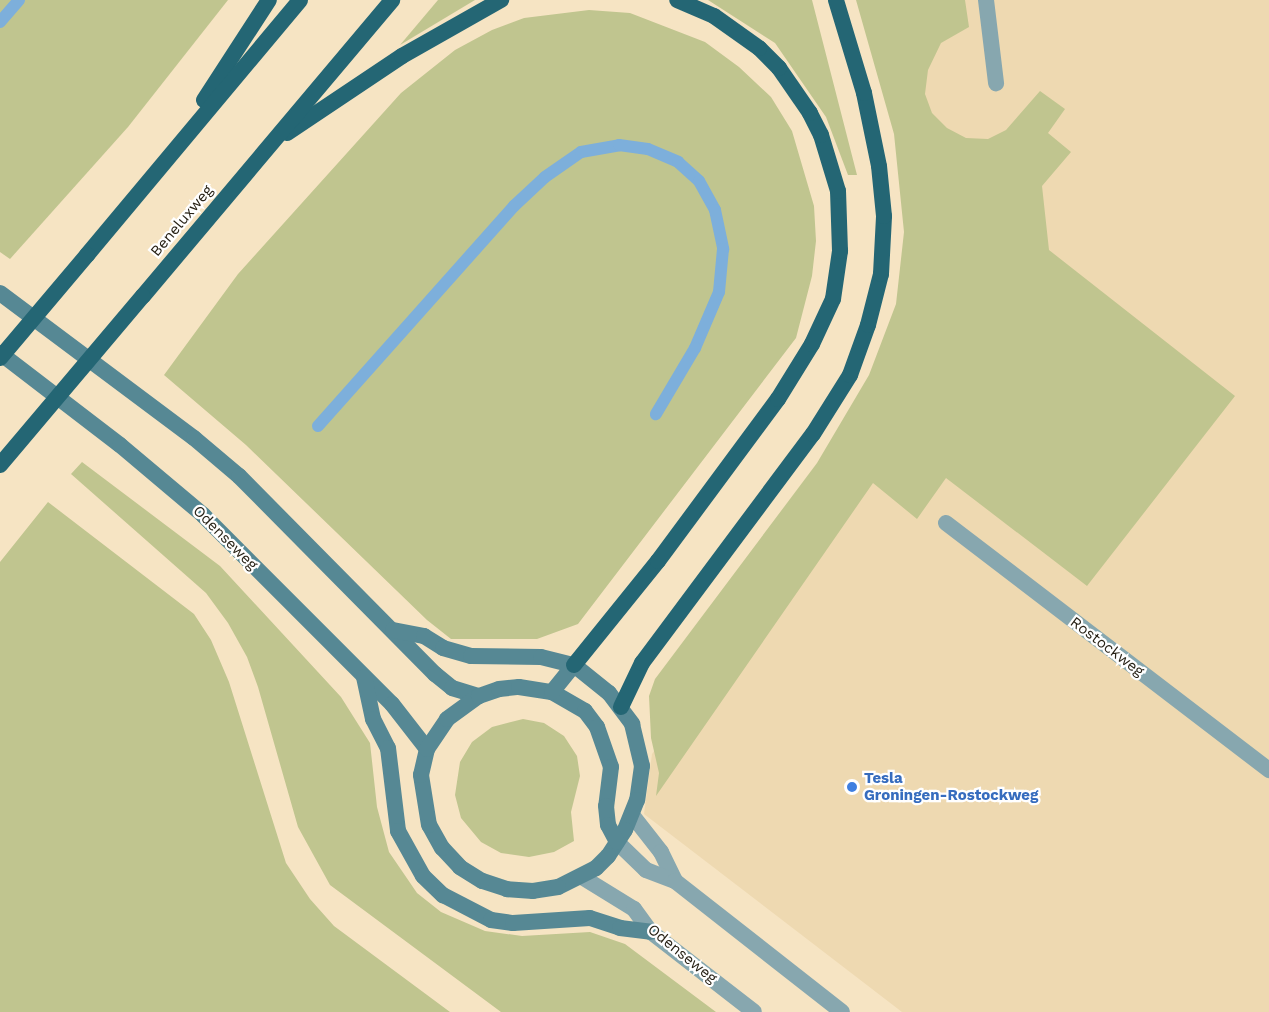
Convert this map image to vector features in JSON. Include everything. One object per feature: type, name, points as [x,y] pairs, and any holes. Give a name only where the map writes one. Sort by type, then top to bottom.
[{"type":"highway","points":[[163,163],[269,0]]},
{"type":"highway","points":[[0,358],[300,0]]},
{"type":"highway","name":"Beneluxweg","points":[[0,465],[392,0]]},
{"type":"highway","points":[[272,143],[402,56],[501,0]]},
{"type":"highway","points":[[574,665],[658,561],[778,399],[812,344],[833,299],[840,250],[838,191],[810,113],[780,68],[759,48],[714,16],[677,0]]},
{"type":"highway","points":[[621,707],[642,663],[813,434],[850,375],[868,325],[881,274],[884,216],[879,166],[864,93],[836,0]]},
{"type":"main road","points":[[0,293],[152,403],[239,476],[452,688],[480,696]]},
{"type":"main road","name":"Odenseweg","points":[[0,353],[120,445],[203,515],[393,704],[427,749]]},
{"type":"main road","points":[[393,630],[424,636],[443,648],[471,656],[541,657],[574,665],[621,707],[632,724],[642,766],[632,815],[617,842],[608,856],[582,877],[558,887],[516,890],[482,881],[460,867],[442,848],[429,825],[421,775],[427,749],[447,719],[480,696],[519,687],[552,692],[585,711],[607,748],[611,767],[606,806],[608,825],[617,842]]},
{"type":"main road","points":[[552,692],[574,665]]},
{"type":"main road","points":[[364,677],[373,718],[388,748],[398,831],[423,876],[443,895],[490,920],[513,923],[590,918],[620,928],[651,932]]},
{"type":"street","points":[[986,0],[996,83]]},
{"type":"street","name":"Rostockweg","points":[[946,524],[1269,770]]},
{"type":"street","points":[[632,815],[661,852],[675,881]]},
{"type":"street","points":[[617,842],[646,870],[675,881],[842,1012]]},
{"type":"street","name":"Odenseweg","points":[[582,877],[634,909],[651,932],[754,1012]]},
{"type":"shaded area","points":[[878,0],[1269,0],[1269,1012],[902,1012],[644,814],[652,754],[882,414],[921,281]]},
{"type":"green space","points":[[0,0],[228,0],[128,127],[10,259],[0,252]]},
{"type":"green space","points":[[438,0],[475,0],[400,45]]},
{"type":"green space","points":[[708,0],[812,0],[857,175],[848,175],[826,117],[775,43]]},
{"type":"green space","points":[[856,0],[965,0],[969,27],[941,43],[928,70],[925,94],[932,113],[947,128],[966,138],[988,139],[1006,130],[1040,91],[1065,109],[1048,133],[1071,152],[1042,186],[1049,250],[1235,396],[1087,586],[946,478],[917,519],[873,483],[656,796],[659,773],[651,738],[649,696],[655,679],[817,463],[869,375],[896,304],[904,232],[894,134]]},
{"type":"green space","points":[[589,10],[630,13],[705,42],[739,67],[771,97],[792,131],[814,206],[816,241],[812,276],[796,338],[578,624],[537,639],[451,639],[427,620],[246,445],[164,375],[238,274],[401,93],[455,50],[492,30],[524,18]]},
{"type":"green space","points":[[82,462],[220,566],[341,697],[370,743],[377,807],[389,852],[417,893],[441,912],[485,931],[522,936],[590,932],[625,944],[716,1012],[501,1012],[330,885],[298,827],[258,687],[247,657],[228,623],[206,593],[71,474]]},
{"type":"green space","points":[[48,502],[194,614],[211,640],[229,682],[286,863],[310,899],[334,926],[450,1012],[0,1012],[0,562]]},
{"type":"green space","points":[[523,719],[544,723],[564,736],[577,756],[580,776],[571,812],[574,841],[554,852],[529,857],[501,853],[481,842],[461,818],[455,795],[460,762],[472,742],[492,727]]},
{"type":"waterway","points":[[0,22],[19,0]]},
{"type":"waterway","points":[[318,426],[514,206],[545,177],[581,152],[619,145],[648,149],[678,162],[699,181],[715,210],[723,249],[719,292],[695,348],[656,414]]},
{"type":"place","name":"Tesla Groningen-Rostockweg","points":[[852,787]]}]
